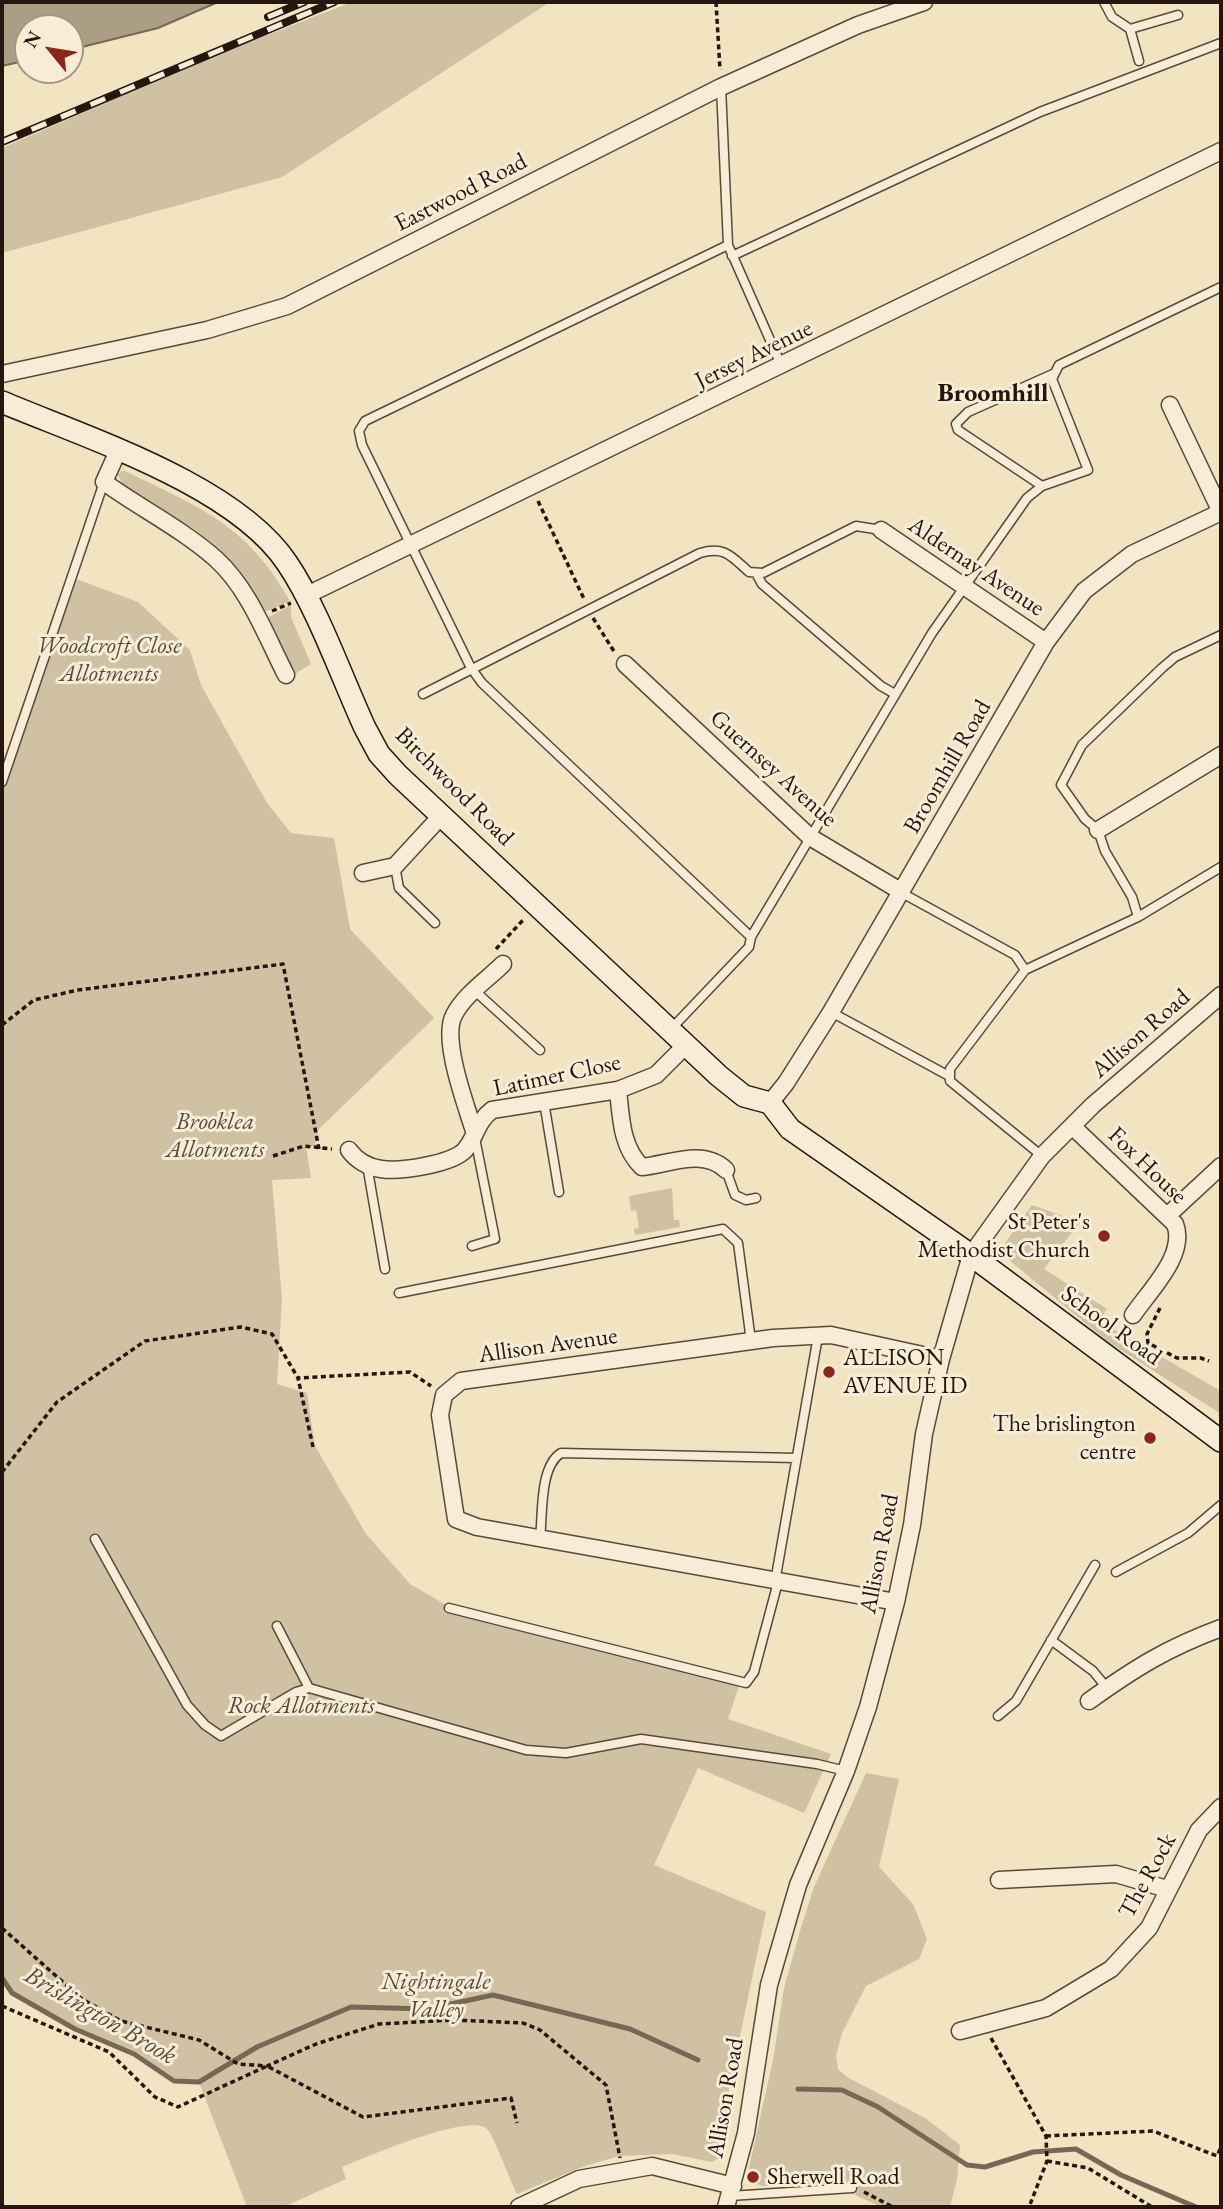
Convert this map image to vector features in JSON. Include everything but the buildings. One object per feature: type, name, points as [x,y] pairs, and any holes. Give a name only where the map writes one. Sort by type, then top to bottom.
[{"type":"street","name":"Eastwood Road","points":[[2,374],[207,330],[287,306],[721,87],[858,26],[924,2]]},
{"type":"street","name":"Jersey Avenue","points":[[305,596],[782,367],[1221,151]]},
{"type":"street","name":"Birchwood Road","points":[[2,402],[118,451],[225,505],[258,530],[287,562],[379,754],[670,1030],[744,1096],[770,1103]]},
{"type":"street","points":[[1170,405],[1221,512]]},
{"type":"street","points":[[118,451],[104,482],[218,561],[238,585],[258,618],[286,676]]},
{"type":"street","name":"Broomhill Road","points":[[770,1103],[786,1083],[831,1012],[1046,642],[1084,591],[1132,554],[1221,512]]},
{"type":"street","name":"Aldernay Avenue","points":[[881,530],[1046,642]]},
{"type":"street","name":"Guernsey Avenue","points":[[625,664],[810,837],[902,892]]},
{"type":"street","points":[[1098,830],[1221,755]]},
{"type":"street","points":[[363,873],[395,866],[442,815]]},
{"type":"street","name":"Latimer Close","points":[[474,1131],[458,1075],[449,1027],[454,1014],[503,964]]},
{"type":"street","name":"Allison Road","points":[[730,2196],[746,2133],[765,2008],[779,1947],[798,1885],[846,1771],[868,1707],[896,1602],[912,1525],[923,1434],[971,1255],[1042,1156],[1072,1126],[1221,995]]},
{"type":"street","name":"Latimer Close","points":[[367,1164],[381,1169],[453,1160],[467,1148],[481,1119],[492,1110],[618,1090],[656,1075],[687,1044]]},
{"type":"street","points":[[618,1090],[623,1133],[631,1156],[642,1167],[697,1157],[718,1162],[726,1170]]},
{"type":"street","name":"School Road","points":[[770,1103],[790,1129],[971,1255],[1221,1441]]},
{"type":"street","name":"Fox House","points":[[1072,1126],[1167,1216],[1178,1232],[1177,1246],[1133,1315]]},
{"type":"street","points":[[348,1150],[356,1159],[367,1164]]},
{"type":"street","points":[[1167,1216],[1221,1166]]},
{"type":"street","name":"Allison Avenue","points":[[444,1395],[461,1381],[751,1341],[818,1335],[831,1335],[941,1359]]},
{"type":"street","points":[[444,1395],[440,1415],[456,1519],[477,1527],[896,1602]]},
{"type":"street","points":[[1089,1701],[1142,1663],[1176,1645],[1221,1628]]},
{"type":"street","name":"The Rock","points":[[960,2031],[1046,2008],[1111,1969],[1149,1928],[1199,1830],[1221,1807]]},
{"type":"street","points":[[999,1880],[1116,1874],[1167,1889]]},
{"type":"street","points":[[519,2207],[579,2179],[652,2166],[730,2196]]},
{"type":"lane","points":[[1104,2],[1112,17],[1130,29],[1139,61]]},
{"type":"lane","points":[[1130,29],[1178,15]]},
{"type":"lane","points":[[732,256],[1040,112],[1221,43]]},
{"type":"lane","points":[[721,87],[728,244],[782,367]]},
{"type":"lane","points":[[728,244],[365,421],[359,431],[362,445],[410,544],[471,668],[482,683],[751,937]]},
{"type":"lane","points":[[670,1030],[749,947],[751,937],[895,694],[963,586],[1027,498],[1042,486],[1087,470],[1052,379],[1059,365],[1221,287]]},
{"type":"lane","points":[[1042,486],[958,430],[956,424],[968,412],[1053,374]]},
{"type":"lane","points":[[2,782],[104,482]]},
{"type":"lane","points":[[422,694],[699,553],[715,549],[730,555],[749,572],[763,573],[856,526],[881,530]]},
{"type":"lane","points":[[756,573],[762,584],[881,686],[895,694]]},
{"type":"lane","points":[[1138,917],[1132,897],[1105,851],[1098,830],[1085,820],[1061,785],[1082,745],[1162,668],[1175,657],[1221,635]]},
{"type":"lane","points":[[395,866],[399,888],[435,923]]},
{"type":"lane","points":[[949,1076],[950,1069],[1025,970],[1138,917],[1221,867]]},
{"type":"lane","points":[[902,892],[1015,956],[1025,970]]},
{"type":"lane","points":[[475,991],[540,1050]]},
{"type":"lane","points":[[831,1012],[949,1076],[956,1086],[1042,1156]]},
{"type":"lane","points":[[544,1102],[559,1192]]},
{"type":"lane","points":[[471,1246],[495,1239],[474,1131]]},
{"type":"lane","points":[[367,1164],[385,1269]]},
{"type":"lane","points":[[726,1170],[734,1195],[746,1200],[756,1198]]},
{"type":"lane","points":[[399,1293],[723,1229],[738,1243],[751,1341]]},
{"type":"lane","points":[[449,1608],[746,1683],[754,1672],[776,1582],[818,1335]]},
{"type":"lane","points":[[540,1538],[548,1471],[554,1458],[561,1453],[796,1458]]},
{"type":"lane","points":[[1116,1572],[1188,1533],[1221,1505]]},
{"type":"lane","points":[[95,1539],[187,1704],[205,1725],[221,1736],[296,1692],[309,1688],[526,1750],[566,1753],[649,1740],[817,1763],[846,1771]]},
{"type":"lane","points":[[998,1716],[1016,1700],[1095,1564]]},
{"type":"lane","points":[[277,1626],[309,1688]]},
{"type":"lane","points":[[1051,1640],[1093,1671],[1107,1688]]},
{"type":"lane","points":[[730,2196],[852,2188]]},
{"type":"path","points":[[716,2],[721,87]]},
{"type":"path","points":[[531,487],[588,609],[610,649],[625,664]]},
{"type":"path","points":[[258,618],[305,596]]},
{"type":"path","points":[[503,964],[493,953],[537,906]]},
{"type":"path","points":[[2,1025],[34,1000],[78,990],[283,964],[319,1149]]},
{"type":"path","points":[[273,1156],[304,1146],[348,1150]]},
{"type":"path","points":[[1164,1300],[1147,1334],[1149,1343],[1177,1358],[1201,1358],[1209,1361]]},
{"type":"path","points":[[2,1472],[57,1402],[145,1341],[241,1327],[272,1334],[298,1378],[313,1447]]},
{"type":"path","points":[[298,1378],[410,1372],[444,1395]]},
{"type":"path","points":[[2,1928],[82,2000],[121,2021],[199,2040],[238,2064],[267,2066],[363,2117],[511,2098],[517,2123]]},
{"type":"path","points":[[2,2006],[109,2052],[155,2097],[178,2107],[316,2044],[379,2024],[453,2020],[523,2023],[540,2030],[606,2085],[622,2170]]},
{"type":"path","points":[[988,2024],[993,2045],[1046,2137],[1048,2159],[1029,2207]]},
{"type":"path","points":[[1046,2137],[1153,2131],[1217,2156],[1221,2147]]},
{"type":"path","points":[[1048,2159],[1088,2168],[1152,2207]]},
{"type":"path","points":[[852,2188],[869,2193],[893,2207]]},
{"type":"green space","points":[[352,2],[550,2],[282,177],[2,253],[2,148],[209,58]]},
{"type":"green space","points":[[123,470],[219,520],[256,553],[290,601],[262,613],[247,586],[123,487],[118,474]]},
{"type":"green space","points":[[71,577],[138,602],[190,650],[201,685],[267,803],[291,833],[334,838],[350,929],[434,1018],[319,1129],[314,1147],[306,1147],[311,1178],[272,1180],[282,1299],[277,1384],[307,1393],[315,1446],[366,1534],[410,1584],[453,1609],[740,1683],[728,1719],[831,1754],[804,1813],[698,1768],[654,1865],[766,1912],[729,2088],[724,2149],[722,2156],[712,2162],[672,2154],[619,2156],[582,2167],[517,2194],[487,2129],[477,2125],[460,2126],[416,2138],[342,2167],[346,2179],[283,2207],[247,2207],[199,2082],[174,2081],[134,2054],[75,2029],[12,1993],[2,1979],[2,779]]},
{"type":"green space","points":[[291,605],[291,617],[311,664],[295,674],[263,620]]},
{"type":"green space","points":[[672,1188],[674,1220],[679,1220],[680,1227],[635,1235],[634,1229],[639,1228],[636,1210],[631,1211],[629,1196]]},
{"type":"green space","points":[[1032,1205],[1080,1222],[1044,1269],[1107,1309],[1099,1321],[1221,1391],[1221,1414],[1107,1341],[1009,1260],[1005,1243]]},
{"type":"green space","points":[[866,1773],[899,1779],[879,1867],[913,1904],[927,1939],[919,1959],[866,1986],[842,2033],[836,2056],[838,2069],[847,2077],[925,2118],[960,2145],[957,2179],[950,2207],[881,2207],[849,2192],[847,2182],[763,2186],[746,2181],[773,2060],[784,1988],[800,1931],[814,1887]]},
{"type":"shaded area","points":[[2,2],[218,2],[158,28],[84,46],[84,14],[14,14],[14,63],[2,66]]},
{"type":"waterway","name":"Brislington Brook","points":[[2,1978],[12,1993],[75,2029],[134,2054],[174,2081],[199,2082],[257,2047],[351,2007],[427,2009],[493,1995],[630,2029],[698,2060]]},
{"type":"waterway","name":"Brislington Brook","points":[[798,2089],[842,2090],[878,2107],[967,2165],[985,2167],[1033,2152],[1076,2149],[1121,2175],[1196,2207]]},
{"type":"railway","points":[[268,17],[304,2]]},
{"type":"railway","points":[[2,142],[334,2]]},
{"type":"place","name":"St Peter's Methodist Church","points":[[1104,1236]]},
{"type":"place","name":"ALLISON AVENUE ID","points":[[829,1372]]},
{"type":"place","name":"The brislington centre","points":[[1150,1438]]},
{"type":"place","name":"Sherwell Road","points":[[753,2177]]},
{"type":"district","name":"Broomhill","points":[[993,394]]},
{"type":"park label","name":"Woodcroft Close Allotments","points":[[109,660]]},
{"type":"park label","name":"Brooklea Allotments","points":[[215,1136]]},
{"type":"park label","name":"Rock Allotments","points":[[301,1706]]},
{"type":"park label","name":"Nightingale Valley","points":[[436,1996]]}]
